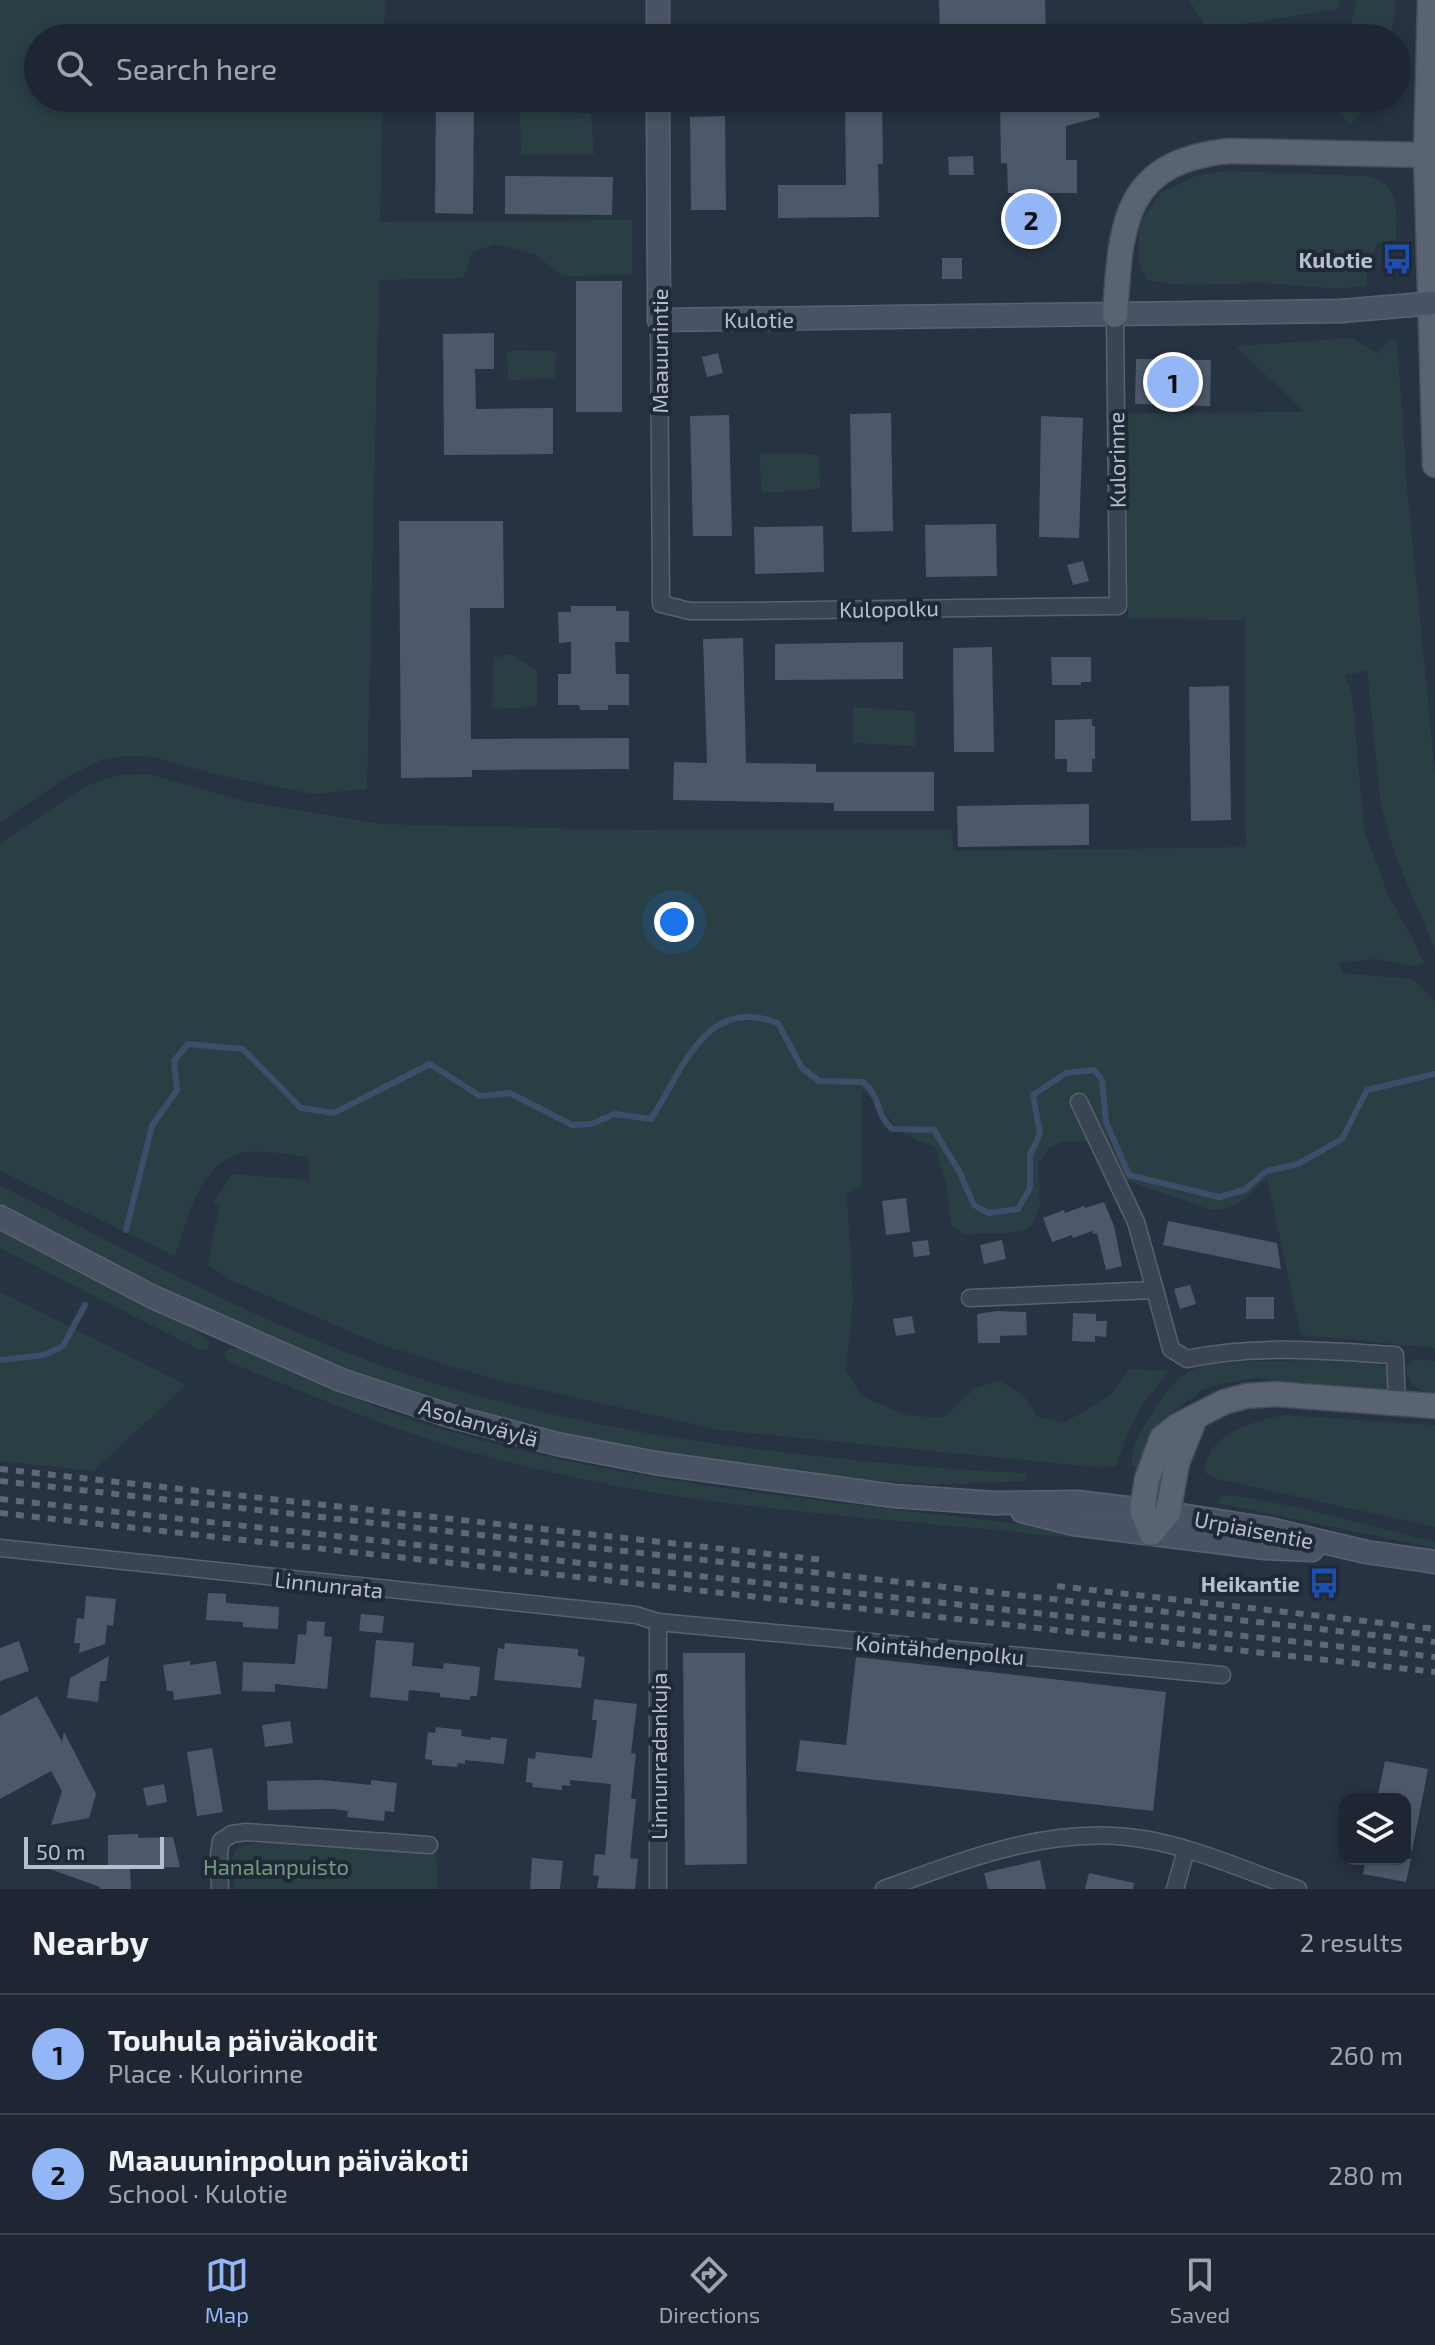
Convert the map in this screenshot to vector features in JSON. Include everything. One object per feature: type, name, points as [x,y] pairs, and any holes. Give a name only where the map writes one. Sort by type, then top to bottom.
[{"type":"main road","points":[[658,0],[658,24]]},
{"type":"main road","points":[[1430,0],[1426,155],[1435,465]]},
{"type":"main road","name":"Maauunintie","points":[[658,112],[659,320]]},
{"type":"main road","points":[[1115,315],[1127,220],[1133,204],[1161,170],[1202,154],[1229,151],[1426,155]]},
{"type":"main road","name":"Kulotie","points":[[659,320],[1341,311],[1435,303]]},
{"type":"main road","name":"Asolanväylä","points":[[0,1217],[153,1297],[341,1380],[450,1416],[557,1444],[655,1463],[894,1496],[994,1503],[1078,1502],[1142,1510]]},
{"type":"main road","points":[[1195,1418],[1177,1463],[1168,1513],[1151,1533],[1142,1510],[1147,1479],[1162,1438],[1177,1426],[1224,1402],[1246,1396],[1275,1394],[1435,1406]]},
{"type":"main road","name":"Asolanväylä","points":[[994,1503],[1074,1524],[1151,1533]]},
{"type":"main road","name":"Urpiaisentie","points":[[1142,1510],[1269,1529],[1366,1552],[1435,1562]]},
{"type":"main road","name":"Urpiaisentie","points":[[1151,1533],[1265,1548],[1366,1552]]},
{"type":"street","name":"Kulorinne","points":[[1115,315],[1118,606]]},
{"type":"street","name":"Maauunintie","points":[[659,320],[661,604]]},
{"type":"street","name":"Kulopolku","points":[[661,604],[690,611],[1118,606]]},
{"type":"street","points":[[1079,1102],[1136,1222],[1171,1349],[1187,1359],[1245,1350],[1295,1349],[1395,1355],[1397,1403]]},
{"type":"street","points":[[970,1298],[1155,1290]]},
{"type":"street","name":"Linnunrata","points":[[0,1548],[636,1615],[658,1622]]},
{"type":"street","name":"Kointähdenpolku","points":[[658,1622],[1222,1675]]},
{"type":"street","name":"Linnunradankuja","points":[[658,1622],[658,1889]]},
{"type":"street","points":[[220,1889],[221,1841],[232,1834],[246,1832],[429,1845]]},
{"type":"street","points":[[884,1889],[978,1855],[1033,1841],[1086,1835],[1129,1837],[1186,1850],[1298,1889]]},
{"type":"street","points":[[1175,1889],[1186,1850]]},
{"type":"green space","points":[[0,0],[385,0],[384,24],[24,24],[24,112],[383,112],[380,222],[632,220],[632,275],[563,276],[534,254],[496,244],[472,252],[463,278],[379,280],[367,789],[312,794],[219,775],[153,757],[126,756],[103,759],[64,779],[0,823]]},
{"type":"green space","points":[[1189,0],[1340,0],[1339,9],[1242,24],[1204,24]]},
{"type":"green space","points":[[1357,0],[1396,0],[1392,24],[1351,24]]},
{"type":"green space","points":[[520,112],[591,113],[594,155],[521,155]]},
{"type":"green space","points":[[1338,112],[1361,112],[1350,125]]},
{"type":"green space","points":[[1229,171],[1366,176],[1377,180],[1386,185],[1394,199],[1396,239],[1378,243],[1368,262],[1366,286],[1196,285],[1146,280],[1139,260],[1139,225],[1160,193],[1197,175]]},
{"type":"green space","points":[[1351,338],[1378,353],[1391,339],[1397,343],[1408,499],[1435,772],[1435,949],[1396,857],[1381,805],[1367,670],[1345,676],[1352,693],[1364,830],[1389,896],[1424,964],[1411,966],[1376,959],[1339,963],[1342,973],[1413,979],[1435,1001],[1435,1348],[1301,1335],[1267,1178],[1235,1204],[1211,1210],[1122,1179],[1108,1143],[1065,1141],[1050,1147],[1038,1163],[1040,1206],[1031,1226],[1007,1233],[964,1235],[951,1225],[946,1184],[935,1147],[905,1135],[862,1090],[862,1184],[847,1195],[853,1300],[846,1370],[862,1396],[905,1415],[943,1418],[975,1388],[999,1380],[1024,1396],[1038,1417],[1064,1423],[1111,1395],[1129,1369],[1169,1371],[1146,1400],[1129,1429],[1116,1466],[1104,1468],[719,1430],[494,1379],[379,1344],[228,1279],[208,1265],[219,1207],[213,1202],[233,1174],[309,1180],[309,1157],[246,1152],[230,1157],[217,1166],[198,1193],[175,1256],[0,1171],[0,843],[90,784],[118,775],[148,774],[248,802],[383,824],[626,830],[951,829],[954,851],[1246,847],[1245,620],[1128,619],[1126,413],[1304,412],[1236,346]]},
{"type":"green space","points":[[515,350],[556,351],[555,379],[508,380],[507,353]]},
{"type":"green space","points":[[759,454],[819,455],[820,489],[762,493]]},
{"type":"green space","points":[[510,654],[537,670],[537,707],[492,709],[494,658]]},
{"type":"green space","points":[[853,707],[914,711],[916,746],[853,743]]},
{"type":"green space","points":[[0,1185],[183,1280],[277,1323],[372,1362],[472,1394],[573,1419],[676,1438],[872,1462],[1027,1473],[1025,1481],[953,1484],[838,1477],[657,1452],[469,1410],[346,1370],[214,1313],[0,1204]]},
{"type":"green space","points":[[0,1229],[182,1322],[210,1341],[208,1348],[200,1350],[0,1248]]},
{"type":"green space","points":[[0,1292],[186,1385],[93,1471],[0,1461]]},
{"type":"green space","points":[[230,1348],[240,1349],[416,1421],[534,1453],[722,1488],[1100,1534],[1194,1549],[1185,1551],[733,1504],[595,1482],[474,1453],[382,1423],[231,1363],[224,1352]]},
{"type":"green space","points":[[1413,1359],[1435,1361],[1435,1393],[1418,1389],[1409,1379],[1405,1367]]},
{"type":"green space","points":[[1317,1360],[1377,1363],[1388,1370],[1390,1383],[1383,1389],[1256,1378],[1219,1384],[1201,1391],[1164,1419],[1141,1471],[1132,1466],[1135,1445],[1148,1419],[1174,1384],[1189,1372],[1217,1362]]},
{"type":"green space","points":[[1284,1415],[1435,1425],[1435,1527],[1217,1479],[1205,1473],[1213,1448],[1222,1439],[1245,1426]]},
{"type":"green space","points":[[1231,1495],[1297,1507],[1435,1542],[1435,1548],[1217,1503],[1221,1497]]},
{"type":"green space","name":"Hanalanpuisto","points":[[269,1842],[436,1852],[438,1889],[234,1889],[234,1852],[244,1846]]},
{"type":"building","points":[[939,0],[1045,0],[1046,24],[940,24]]},
{"type":"building","points":[[436,112],[474,112],[473,214],[435,213]]},
{"type":"building","points":[[845,112],[882,112],[883,164],[878,164],[879,217],[778,218],[778,185],[846,185]]},
{"type":"building","points":[[1000,112],[1099,112],[1100,117],[1066,126],[1066,160],[1077,160],[1077,193],[1008,193],[1007,163],[1001,163]]},
{"type":"building","points":[[725,116],[726,210],[691,210],[690,117]]},
{"type":"building","points":[[973,156],[974,175],[949,175],[948,157]]},
{"type":"building","points":[[505,176],[613,177],[612,215],[505,214]]},
{"type":"building","points":[[942,258],[962,258],[962,279],[942,279]]},
{"type":"building","points":[[576,281],[622,281],[622,412],[576,412]]},
{"type":"building","points":[[494,333],[494,369],[475,369],[476,409],[553,408],[553,454],[444,455],[443,334]]},
{"type":"building","points":[[718,353],[723,373],[707,377],[702,357]]},
{"type":"building","points":[[1136,359],[1211,360],[1210,406],[1135,404]]},
{"type":"building","points":[[891,413],[893,531],[852,532],[850,414]]},
{"type":"building","points":[[729,415],[732,536],[693,536],[690,416]]},
{"type":"building","points":[[1041,416],[1083,418],[1079,538],[1039,537]]},
{"type":"building","points":[[399,521],[503,521],[504,608],[470,608],[471,739],[629,738],[629,769],[472,770],[472,777],[401,778]]},
{"type":"building","points":[[996,524],[997,576],[926,577],[925,525]]},
{"type":"building","points":[[823,526],[824,572],[755,574],[754,527]]},
{"type":"building","points":[[1083,561],[1089,581],[1073,585],[1067,565]]},
{"type":"building","points":[[571,606],[616,606],[616,611],[629,611],[629,642],[615,642],[616,674],[629,674],[629,705],[608,705],[608,710],[580,710],[579,705],[558,705],[558,674],[571,674],[571,642],[559,643],[558,612],[571,612]]},
{"type":"building","points":[[743,638],[746,763],[816,764],[816,772],[934,772],[934,811],[834,811],[834,803],[673,800],[674,762],[707,763],[703,639]]},
{"type":"building","points":[[903,642],[903,679],[775,680],[775,644]]},
{"type":"building","points":[[992,647],[994,752],[954,752],[953,648]]},
{"type":"building","points":[[1051,657],[1091,657],[1091,682],[1052,685]]},
{"type":"building","points":[[1229,686],[1231,820],[1191,821],[1189,687]]},
{"type":"building","points":[[1092,719],[1092,726],[1095,726],[1095,759],[1092,759],[1092,772],[1067,772],[1067,759],[1055,759],[1055,720]]},
{"type":"building","points":[[1089,804],[1089,845],[958,847],[957,806]]},
{"type":"building","points":[[906,1198],[910,1232],[886,1235],[882,1201]]},
{"type":"building","points":[[1104,1202],[1114,1226],[1122,1266],[1106,1270],[1097,1233],[1093,1234],[1092,1231],[1073,1238],[1072,1235],[1052,1242],[1043,1218],[1064,1210],[1065,1213]]},
{"type":"building","points":[[1168,1221],[1277,1243],[1281,1269],[1163,1245]]},
{"type":"building","points":[[928,1240],[930,1255],[914,1257],[912,1242]]},
{"type":"building","points":[[1002,1240],[1006,1259],[984,1264],[980,1245]]},
{"type":"building","points":[[1190,1285],[1196,1304],[1180,1309],[1174,1289]]},
{"type":"building","points":[[1246,1297],[1274,1297],[1274,1319],[1246,1319]]},
{"type":"building","points":[[1026,1312],[1027,1335],[1000,1336],[1000,1343],[978,1343],[977,1314]]},
{"type":"building","points":[[1073,1313],[1096,1314],[1096,1321],[1107,1321],[1106,1337],[1095,1336],[1095,1342],[1072,1341]]},
{"type":"building","points":[[912,1316],[915,1333],[896,1336],[893,1319]]},
{"type":"building","points":[[208,1593],[226,1594],[226,1603],[279,1607],[278,1629],[243,1627],[243,1622],[206,1620]]},
{"type":"building","points":[[86,1596],[116,1599],[113,1626],[107,1625],[105,1644],[79,1653],[80,1643],[74,1643],[77,1618],[84,1619]]},
{"type":"building","points":[[361,1614],[384,1616],[382,1633],[359,1631]]},
{"type":"building","points":[[307,1621],[325,1622],[324,1636],[332,1637],[327,1689],[275,1684],[275,1692],[242,1691],[243,1662],[295,1664],[298,1634],[306,1635]]},
{"type":"building","points":[[376,1640],[414,1643],[412,1666],[443,1669],[444,1663],[480,1667],[477,1696],[470,1696],[470,1700],[409,1690],[408,1701],[370,1697]]},
{"type":"building","points":[[19,1641],[29,1671],[0,1681],[0,1648]]},
{"type":"building","points":[[505,1643],[578,1649],[578,1656],[585,1657],[581,1688],[494,1680],[498,1648],[504,1649]]},
{"type":"building","points":[[683,1653],[745,1653],[747,1864],[685,1865]]},
{"type":"building","points":[[109,1656],[106,1681],[100,1681],[98,1702],[67,1698],[70,1678]]},
{"type":"building","points":[[856,1657],[1166,1692],[1153,1811],[796,1771],[800,1740],[846,1745]]},
{"type":"building","points":[[190,1661],[190,1665],[216,1661],[221,1694],[174,1700],[173,1691],[167,1691],[163,1665]]},
{"type":"building","points":[[37,1696],[62,1742],[64,1732],[96,1794],[89,1818],[51,1825],[62,1791],[51,1771],[0,1799],[0,1716]]},
{"type":"building","points":[[594,1699],[637,1704],[631,1753],[636,1754],[631,1799],[636,1799],[630,1858],[638,1859],[635,1889],[597,1888],[599,1876],[593,1875],[595,1854],[605,1855],[611,1784],[570,1780],[570,1786],[562,1785],[562,1790],[532,1787],[533,1783],[526,1782],[528,1758],[535,1759],[536,1752],[592,1758],[597,1720],[592,1720]]},
{"type":"building","points":[[290,1721],[293,1743],[265,1747],[262,1725]]},
{"type":"building","points":[[436,1727],[462,1730],[461,1736],[507,1739],[504,1764],[465,1760],[465,1764],[458,1763],[457,1767],[432,1765],[432,1760],[425,1759],[428,1732],[435,1733]]},
{"type":"building","points":[[212,1748],[223,1812],[197,1816],[187,1752]]},
{"type":"building","points":[[1385,1761],[1428,1769],[1412,1851],[1411,1793],[1378,1793]]},
{"type":"building","points":[[322,1780],[371,1785],[371,1780],[397,1783],[394,1812],[385,1811],[384,1821],[347,1817],[348,1811],[332,1809],[268,1810],[267,1781]]},
{"type":"building","points":[[164,1784],[167,1802],[147,1806],[143,1788]]},
{"type":"building","points":[[138,1834],[138,1838],[173,1837],[180,1867],[130,1868],[131,1889],[100,1889],[47,1868],[108,1865],[108,1835]]},
{"type":"building","points":[[532,1858],[563,1861],[560,1889],[530,1889]]},
{"type":"building","points":[[1040,1860],[1046,1889],[988,1889],[984,1873]]},
{"type":"building","points":[[1365,1865],[1410,1865],[1406,1882],[1363,1874]]},
{"type":"building","points":[[1089,1873],[1134,1883],[1133,1889],[1085,1889]]},
{"type":"waterway","points":[[126,1230],[152,1126],[177,1090],[174,1061],[188,1044],[243,1049],[301,1108],[334,1113],[430,1064],[480,1096],[510,1093],[572,1125],[591,1124],[615,1114],[651,1119],[699,1042],[714,1028],[731,1019],[753,1017],[778,1023],[802,1068],[819,1081],[863,1082],[892,1129],[934,1130],[959,1171],[974,1205],[988,1213],[1018,1209],[1030,1188],[1030,1155],[1040,1134],[1033,1095],[1066,1073],[1094,1070],[1102,1080],[1106,1122],[1129,1175],[1219,1197],[1244,1190],[1267,1171],[1298,1164],[1342,1139],[1367,1090],[1435,1074]]},
{"type":"waterway","points":[[0,1360],[44,1355],[63,1346],[85,1305]]},
{"type":"railway","points":[[0,1469],[823,1560]]},
{"type":"railway","points":[[0,1481],[1435,1642]]},
{"type":"railway","points":[[0,1499],[1435,1657]]},
{"type":"railway","points":[[0,1513],[1435,1672]]},
{"type":"railway","points":[[1057,1586],[1435,1629]]},
{"type":"place","name":"Maauuninpolun päiväkoti","points":[[1031,219]]},
{"type":"place","name":"Kulotie","points":[[1397,259]]},
{"type":"place","name":"Touhula päiväkodit","points":[[1173,382]]},
{"type":"place","name":"Heikantie","points":[[1324,1583]]}]
